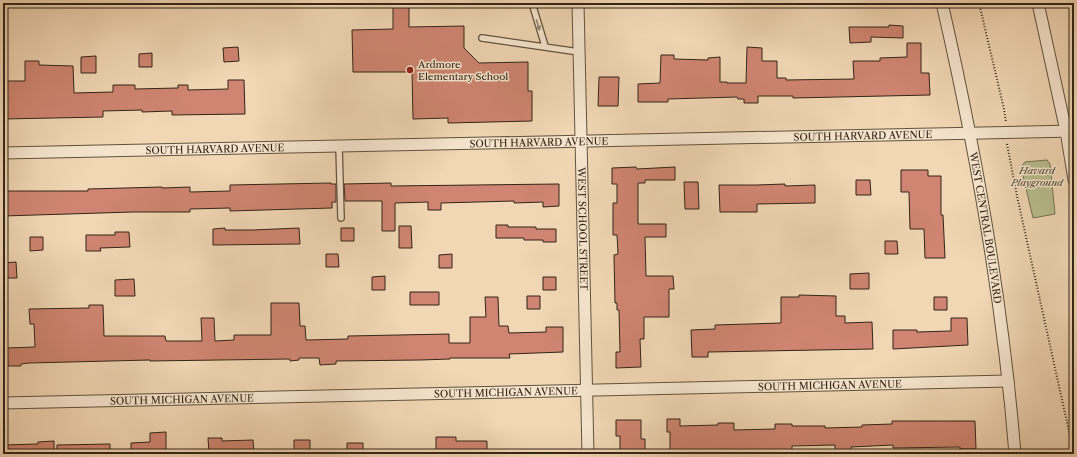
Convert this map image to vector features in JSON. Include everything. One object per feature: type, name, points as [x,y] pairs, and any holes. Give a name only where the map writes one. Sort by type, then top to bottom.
[{"type":"street","name":"WEST SCHOOL STREET","points":[[578,3],[588,454]]},
{"type":"street","name":"WEST CENTRAL BOULEVARD","points":[[942,3],[970,133],[987,229],[1008,382],[1015,454]]},
{"type":"street","points":[[1038,3],[1070,131],[1074,180]]},
{"type":"street","name":"SOUTH HARVARD AVENUE","points":[[3,153],[1070,131]]},
{"type":"street","name":"SOUTH MICHIGAN AVENUE","points":[[3,403],[1008,382]]},
{"type":"lane","points":[[532,3],[544,46]]},
{"type":"lane","points":[[482,38],[521,45],[544,46],[579,52]]},
{"type":"lane","points":[[339,146],[341,218]]},
{"type":"path","points":[[979,3],[1004,108],[1006,126]]},
{"type":"path","points":[[1007,141],[1017,196],[1070,436],[1072,454]]},
{"type":"green space","name":"Havard Playground","points":[[1047,160],[1050,164],[1055,214],[1033,218],[1021,167],[1025,162]]},
{"type":"building","points":[[393,3],[409,3],[409,27],[464,26],[464,48],[479,63],[528,62],[528,91],[532,91],[532,121],[448,123],[448,118],[413,119],[412,72],[353,72],[352,30],[393,29]]},
{"type":"building","points":[[889,25],[903,26],[903,38],[871,37],[871,42],[850,43],[849,27],[889,27]]},
{"type":"building","points":[[907,43],[921,43],[921,73],[929,73],[930,95],[793,98],[793,96],[758,96],[758,103],[744,103],[744,99],[738,99],[737,97],[668,99],[668,102],[638,102],[638,84],[660,83],[661,55],[674,55],[674,59],[708,60],[708,58],[720,57],[720,82],[727,83],[746,83],[747,47],[762,48],[762,61],[777,61],[777,78],[786,78],[786,80],[854,79],[853,61],[880,61],[880,58],[907,57]]},
{"type":"building","points":[[238,47],[239,61],[224,62],[223,48]]},
{"type":"building","points":[[152,53],[152,67],[139,67],[139,54]]},
{"type":"building","points":[[96,56],[96,73],[81,73],[81,57]]},
{"type":"building","points":[[25,61],[39,61],[39,65],[73,66],[74,93],[113,92],[113,85],[135,85],[135,89],[178,88],[178,85],[188,85],[188,90],[228,89],[228,80],[244,80],[245,114],[172,115],[172,111],[142,112],[142,110],[103,111],[103,117],[3,119],[3,81],[25,81]]},
{"type":"building","points":[[599,77],[619,77],[618,106],[598,106]]},
{"type":"building","points":[[636,167],[637,169],[675,167],[675,180],[645,180],[645,183],[638,183],[638,224],[666,224],[666,237],[645,237],[646,276],[673,276],[674,289],[669,289],[669,317],[644,317],[644,339],[640,339],[641,367],[616,368],[616,352],[620,352],[619,310],[617,310],[617,303],[615,303],[614,255],[618,254],[617,235],[613,235],[613,203],[617,203],[617,184],[612,184],[612,168]]},
{"type":"building","points":[[901,170],[928,170],[928,176],[941,176],[941,215],[943,215],[945,258],[925,258],[924,229],[910,229],[909,192],[901,192]]},
{"type":"building","points":[[856,180],[870,180],[871,195],[856,195]]},
{"type":"building","points":[[684,182],[698,182],[699,209],[685,209]]},
{"type":"building","points":[[391,183],[391,186],[559,184],[559,206],[543,207],[543,202],[514,203],[514,201],[441,203],[441,210],[428,210],[428,202],[395,203],[395,231],[382,231],[382,201],[345,201],[344,184]]},
{"type":"building","points":[[336,184],[336,202],[332,202],[332,208],[230,211],[230,208],[190,209],[190,212],[133,212],[3,216],[3,191],[88,191],[88,189],[190,187],[190,192],[230,191],[230,185]]},
{"type":"building","points":[[785,184],[785,186],[815,185],[815,203],[757,204],[757,212],[720,212],[719,185]]},
{"type":"building","points":[[496,225],[508,225],[508,227],[536,227],[536,229],[556,229],[556,242],[524,240],[524,238],[496,238]]},
{"type":"building","points":[[399,226],[411,226],[412,248],[399,248]]},
{"type":"building","points":[[225,228],[225,230],[253,230],[299,228],[300,244],[213,245],[213,229]]},
{"type":"building","points":[[341,228],[354,228],[354,241],[341,241]]},
{"type":"building","points":[[115,232],[129,232],[130,247],[100,248],[101,251],[86,251],[86,235],[115,235]]},
{"type":"building","points":[[30,237],[43,237],[43,250],[30,251]]},
{"type":"building","points":[[885,241],[897,241],[898,254],[885,254]]},
{"type":"building","points":[[326,254],[338,254],[339,267],[326,267]]},
{"type":"building","points":[[452,254],[452,268],[439,268],[439,255]]},
{"type":"building","points":[[16,262],[17,278],[3,278],[3,263]]},
{"type":"building","points":[[869,273],[869,289],[850,289],[850,274]]},
{"type":"building","points":[[385,276],[385,290],[372,290],[372,277]]},
{"type":"building","points":[[543,277],[556,277],[556,290],[543,290]]},
{"type":"building","points":[[134,279],[135,296],[115,296],[115,280]]},
{"type":"building","points":[[410,292],[439,292],[439,305],[410,305]]},
{"type":"building","points":[[799,295],[836,296],[836,316],[845,316],[845,323],[872,322],[873,349],[708,352],[708,357],[692,357],[691,330],[715,329],[715,325],[781,323],[781,297],[799,297]]},
{"type":"building","points":[[527,296],[540,296],[540,309],[527,309]]},
{"type":"building","points":[[485,297],[498,297],[499,326],[508,326],[509,333],[546,332],[546,327],[563,327],[563,352],[509,354],[510,358],[336,361],[336,364],[320,365],[319,358],[299,358],[299,360],[290,361],[290,359],[150,360],[29,363],[21,364],[21,366],[8,366],[7,348],[35,347],[34,324],[30,324],[29,309],[89,308],[89,305],[103,305],[104,336],[165,336],[166,341],[202,341],[201,318],[214,318],[215,341],[234,340],[234,335],[271,335],[271,303],[299,303],[300,326],[305,326],[306,340],[348,339],[348,336],[449,334],[449,343],[470,343],[470,317],[486,317]]},
{"type":"building","points":[[934,297],[947,297],[947,310],[934,310]]},
{"type":"building","points":[[951,318],[967,318],[968,345],[893,349],[893,330],[917,330],[917,332],[951,331]]},
{"type":"building","points":[[667,419],[680,419],[680,426],[734,423],[734,430],[775,429],[775,424],[792,424],[792,426],[825,426],[825,428],[862,427],[862,425],[892,424],[892,421],[975,421],[976,449],[960,449],[960,447],[893,448],[893,445],[851,447],[851,454],[835,454],[835,445],[792,446],[792,451],[767,452],[767,454],[750,454],[750,450],[670,454],[670,432],[667,432]]},
{"type":"building","points":[[616,420],[641,420],[641,439],[645,439],[645,454],[620,454],[620,436],[616,436]]},
{"type":"building","points":[[166,432],[166,454],[131,454],[131,443],[150,442],[150,433]]},
{"type":"building","points":[[436,437],[456,437],[456,441],[487,441],[487,454],[464,454],[464,451],[436,452]]},
{"type":"building","points":[[208,438],[222,438],[222,441],[253,440],[254,454],[209,454]]},
{"type":"building","points":[[294,440],[310,440],[310,454],[294,454]]},
{"type":"building","points":[[54,441],[54,454],[3,454],[3,445],[38,444],[38,442]]},
{"type":"building","points":[[347,443],[363,443],[363,454],[347,454]]},
{"type":"building","points":[[110,444],[110,454],[57,454],[57,445]]},
{"type":"place","name":"Ardmore Elementary School","points":[[410,70]]}]
